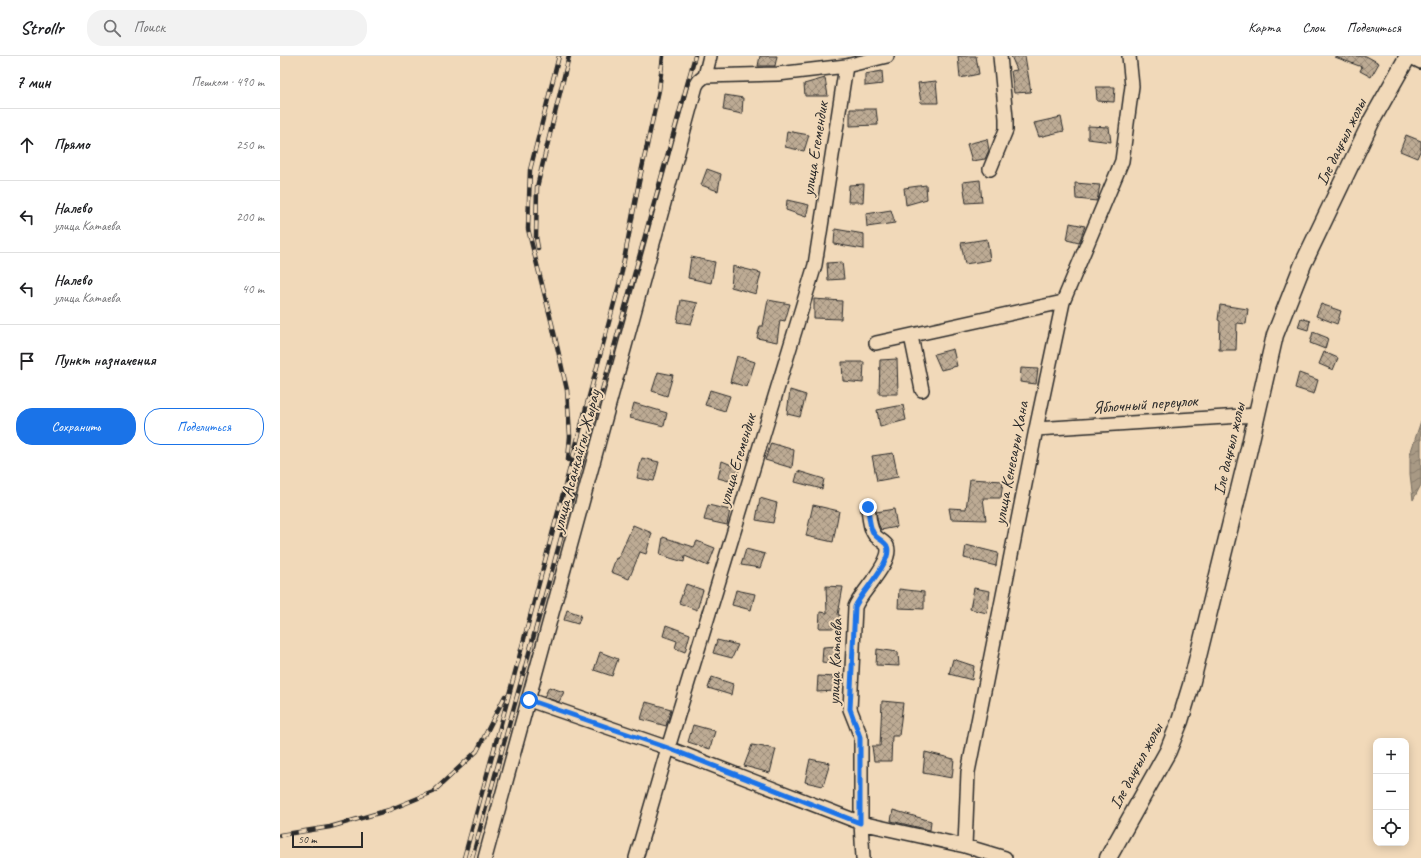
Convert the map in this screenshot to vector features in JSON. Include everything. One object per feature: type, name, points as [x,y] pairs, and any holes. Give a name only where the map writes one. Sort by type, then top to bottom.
[{"type":"main road","name":"Іле даңғыл жолы","points":[[1108,858],[1168,752],[1180,721],[1191,685],[1275,334],[1303,264],[1372,120],[1409,56]]},
{"type":"street","name":"улица Асанкайгы Жырау","points":[[485,858],[696,86],[705,76],[710,56]]},
{"type":"street","points":[[705,76],[778,74],[846,66],[887,56]]},
{"type":"street","points":[[990,169],[1006,130],[1000,56]]},
{"type":"street","name":"улица Кенесары Хана","points":[[965,846],[968,772],[1036,429],[1063,302],[1122,161],[1132,86],[1129,56]]},
{"type":"street","points":[[1409,56],[1421,62]]},
{"type":"street","name":"улица Егемендик","points":[[636,858],[815,265],[846,66]]},
{"type":"street","points":[[876,343],[1063,302]]},
{"type":"street","points":[[911,336],[922,390]]},
{"type":"street","name":"Яблочный переулок","points":[[1036,429],[1257,414]]},
{"type":"street","name":"улица Катаева","points":[[863,858],[860,823],[860,737],[850,709],[855,607],[857,600],[873,582],[888,552],[887,545],[874,534],[871,527],[868,507]]},
{"type":"street","points":[[529,700],[668,748],[860,823],[965,846],[1005,858]]},
{"type":"water","points":[[1421,421],[1421,485],[1413,500],[1410,474],[1410,454]]},
{"type":"building","points":[[760,56],[777,56],[775,66],[758,66]]},
{"type":"building","points":[[958,56],[976,56],[979,74],[960,78]]},
{"type":"building","points":[[1011,56],[1025,56],[1031,92],[1014,93],[1011,71],[1017,70]]},
{"type":"building","points":[[1335,56],[1366,56],[1379,63],[1371,77],[1360,71],[1362,67]]},
{"type":"building","points":[[882,71],[883,84],[865,86],[865,74]]},
{"type":"building","points":[[825,78],[828,96],[805,96],[804,84]]},
{"type":"building","points":[[936,81],[938,103],[921,103],[918,83]]},
{"type":"building","points":[[1096,87],[1115,87],[1114,102],[1097,101]]},
{"type":"building","points":[[725,95],[743,98],[742,114],[723,110]]},
{"type":"building","points":[[850,109],[876,109],[878,125],[850,126]]},
{"type":"building","points":[[1061,117],[1064,131],[1039,137],[1034,123]]},
{"type":"building","points":[[1088,126],[1109,127],[1111,142],[1088,139]]},
{"type":"building","points":[[787,131],[809,135],[804,151],[785,147]]},
{"type":"building","points":[[1406,135],[1421,141],[1421,149],[1417,158],[1400,151]]},
{"type":"building","points":[[987,139],[989,150],[985,159],[972,161],[967,144]]},
{"type":"building","points":[[707,169],[721,174],[718,191],[701,185]]},
{"type":"building","points":[[980,180],[982,202],[966,203],[963,182]]},
{"type":"building","points":[[1075,183],[1100,185],[1097,201],[1076,199]]},
{"type":"building","points":[[864,184],[863,202],[848,202],[849,185]]},
{"type":"building","points":[[926,185],[927,199],[906,205],[904,188]]},
{"type":"building","points":[[787,200],[809,205],[806,217],[786,210]]},
{"type":"building","points":[[891,210],[895,223],[867,227],[866,214]]},
{"type":"building","points":[[1070,223],[1085,226],[1079,243],[1067,240]]},
{"type":"building","points":[[835,229],[864,234],[864,249],[834,244]]},
{"type":"building","points":[[987,239],[990,260],[965,264],[961,243]]},
{"type":"building","points":[[691,257],[715,262],[711,283],[688,278]]},
{"type":"building","points":[[842,262],[844,279],[828,280],[827,263]]},
{"type":"building","points":[[733,266],[761,273],[756,294],[731,287]]},
{"type":"building","points":[[814,299],[842,301],[841,319],[814,318]]},
{"type":"building","points":[[681,300],[698,303],[691,324],[677,322]]},
{"type":"building","points":[[768,300],[790,304],[785,321],[780,320],[777,342],[757,338],[760,326],[763,326]]},
{"type":"building","points":[[1321,304],[1341,311],[1337,324],[1316,316]]},
{"type":"building","points":[[1220,305],[1248,309],[1246,324],[1237,323],[1236,350],[1219,350],[1220,321],[1218,320]]},
{"type":"building","points":[[1301,318],[1310,321],[1308,330],[1298,327]]},
{"type":"building","points":[[1313,332],[1328,338],[1325,349],[1310,343]]},
{"type":"building","points":[[953,349],[957,366],[941,370],[934,354]]},
{"type":"building","points":[[1324,352],[1338,358],[1333,370],[1319,364]]},
{"type":"building","points":[[737,356],[755,362],[747,387],[730,382]]},
{"type":"building","points":[[897,359],[898,394],[879,394],[880,360]]},
{"type":"building","points":[[842,362],[864,362],[863,383],[843,381]]},
{"type":"building","points":[[1021,368],[1038,369],[1036,384],[1020,382]]},
{"type":"building","points":[[658,372],[673,375],[667,396],[652,391]]},
{"type":"building","points":[[1299,373],[1318,380],[1314,394],[1295,388]]},
{"type":"building","points":[[710,390],[730,396],[725,411],[705,405]]},
{"type":"building","points":[[790,390],[806,395],[800,417],[787,414]]},
{"type":"building","points":[[634,403],[667,413],[664,426],[630,418]]},
{"type":"building","points":[[903,405],[906,420],[880,427],[877,410]]},
{"type":"building","points":[[771,443],[794,450],[792,468],[765,460]]},
{"type":"building","points":[[893,453],[898,477],[877,481],[872,456]]},
{"type":"building","points":[[642,458],[659,462],[654,481],[637,478]]},
{"type":"building","points":[[722,461],[739,468],[736,483],[718,478]]},
{"type":"building","points":[[798,471],[824,479],[822,489],[795,482]]},
{"type":"building","points":[[970,479],[1003,481],[1001,498],[983,498],[986,520],[951,519],[949,508],[966,509]]},
{"type":"building","points":[[760,498],[777,503],[773,523],[756,520]]},
{"type":"building","points":[[708,505],[730,510],[727,525],[704,520]]},
{"type":"building","points":[[813,505],[839,511],[833,542],[806,536]]},
{"type":"building","points":[[894,509],[897,527],[881,530],[876,512]]},
{"type":"building","points":[[633,525],[652,533],[646,554],[640,552],[629,579],[611,572],[616,558],[618,559]]},
{"type":"building","points":[[663,537],[694,547],[697,541],[715,548],[708,566],[685,556],[684,562],[660,555]]},
{"type":"building","points":[[966,545],[998,553],[996,566],[964,558]]},
{"type":"building","points":[[746,549],[765,554],[760,568],[741,565]]},
{"type":"building","points":[[686,584],[703,590],[697,610],[679,603]]},
{"type":"building","points":[[826,586],[843,587],[838,615],[840,615],[840,628],[819,628],[820,612],[827,613]]},
{"type":"building","points":[[974,588],[990,591],[987,613],[970,609]]},
{"type":"building","points":[[899,589],[924,592],[924,609],[898,608]]},
{"type":"building","points":[[736,590],[755,594],[751,610],[732,605]]},
{"type":"building","points":[[567,610],[581,615],[578,624],[564,620]]},
{"type":"building","points":[[666,625],[690,634],[685,652],[675,648],[677,641],[663,636]]},
{"type":"building","points":[[717,640],[738,645],[732,658],[713,653]]},
{"type":"building","points":[[839,646],[837,664],[822,662],[823,647]]},
{"type":"building","points":[[877,649],[898,652],[899,666],[876,665]]},
{"type":"building","points":[[600,652],[618,659],[612,676],[594,670]]},
{"type":"building","points":[[953,659],[974,666],[972,680],[949,674]]},
{"type":"building","points":[[818,676],[836,677],[835,691],[817,692]]},
{"type":"building","points":[[712,677],[733,684],[731,695],[708,688]]},
{"type":"building","points":[[549,687],[564,692],[559,702],[544,697]]},
{"type":"building","points":[[882,701],[903,703],[899,736],[892,736],[891,761],[874,761],[872,746],[880,746]]},
{"type":"building","points":[[646,702],[671,709],[666,726],[641,719]]},
{"type":"building","points":[[693,725],[715,731],[710,749],[688,742]]},
{"type":"building","points":[[752,745],[776,749],[770,773],[744,766]]},
{"type":"building","points":[[925,752],[954,759],[952,778],[923,773]]},
{"type":"building","points":[[810,759],[830,763],[823,786],[805,782]]},
{"type":"building","points":[[893,810],[931,821],[930,830],[891,821]]},
{"type":"railway","points":[[559,56],[530,170],[528,229],[567,390],[570,436],[568,460]]},
{"type":"railway","points":[[538,248],[536,237],[537,187],[569,56]]},
{"type":"railway","points":[[464,858],[620,281],[659,90],[663,56]]},
{"type":"railway","points":[[472,858],[695,56]]},
{"type":"railway","points":[[280,835],[330,827],[389,810],[433,792],[477,751],[505,696]]},
{"type":"route","points":[[529,700],[668,748],[860,823],[860,737],[850,709],[855,607],[857,600],[873,582],[888,552],[887,545],[874,534],[871,527],[868,507]]}]
